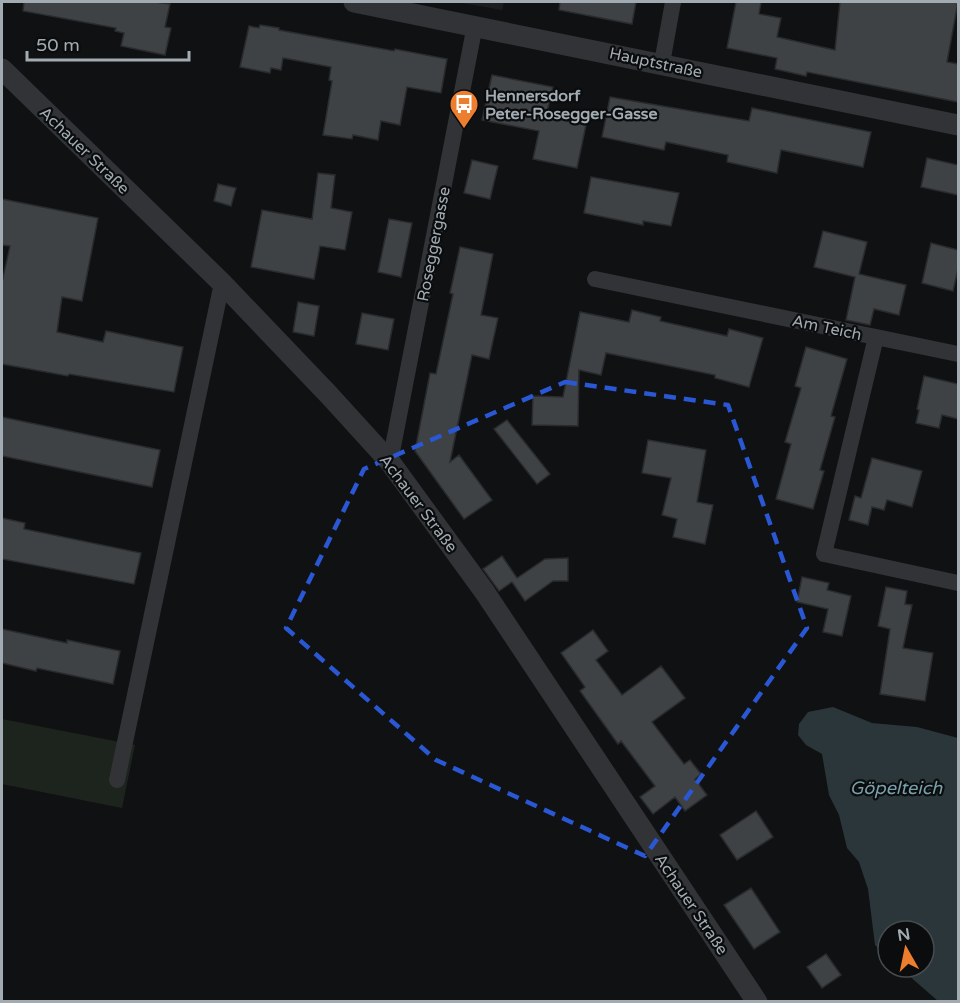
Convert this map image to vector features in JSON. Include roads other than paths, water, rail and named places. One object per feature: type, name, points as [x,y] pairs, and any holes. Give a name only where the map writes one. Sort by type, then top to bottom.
[{"type":"street","name":"Hauptstraße","points":[[354,2],[958,125]]},
{"type":"street","points":[[662,63],[673,2]]},
{"type":"street","name":"Roseggergasse","points":[[390,462],[475,25]]},
{"type":"street","name":"Achauer Straße","points":[[2,69],[222,283],[390,462],[484,591],[757,1002]]},
{"type":"street","name":"Am Teich","points":[[595,279],[876,337],[824,554],[958,583]]},
{"type":"street","points":[[117,780],[222,283]]},
{"type":"street","points":[[876,337],[958,354]]},
{"type":"water","name":"Göpelteich","points":[[833,707],[872,723],[917,727],[958,738],[958,1001],[938,1001],[913,979],[936,979],[936,919],[876,919],[875,945],[868,889],[859,862],[847,848],[839,815],[829,795],[822,754],[806,745],[798,735],[799,724],[808,712]]},
{"type":"place","name":"Hennersdorf Peter-Rosegger-Gasse","points":[[464,130]]}]
